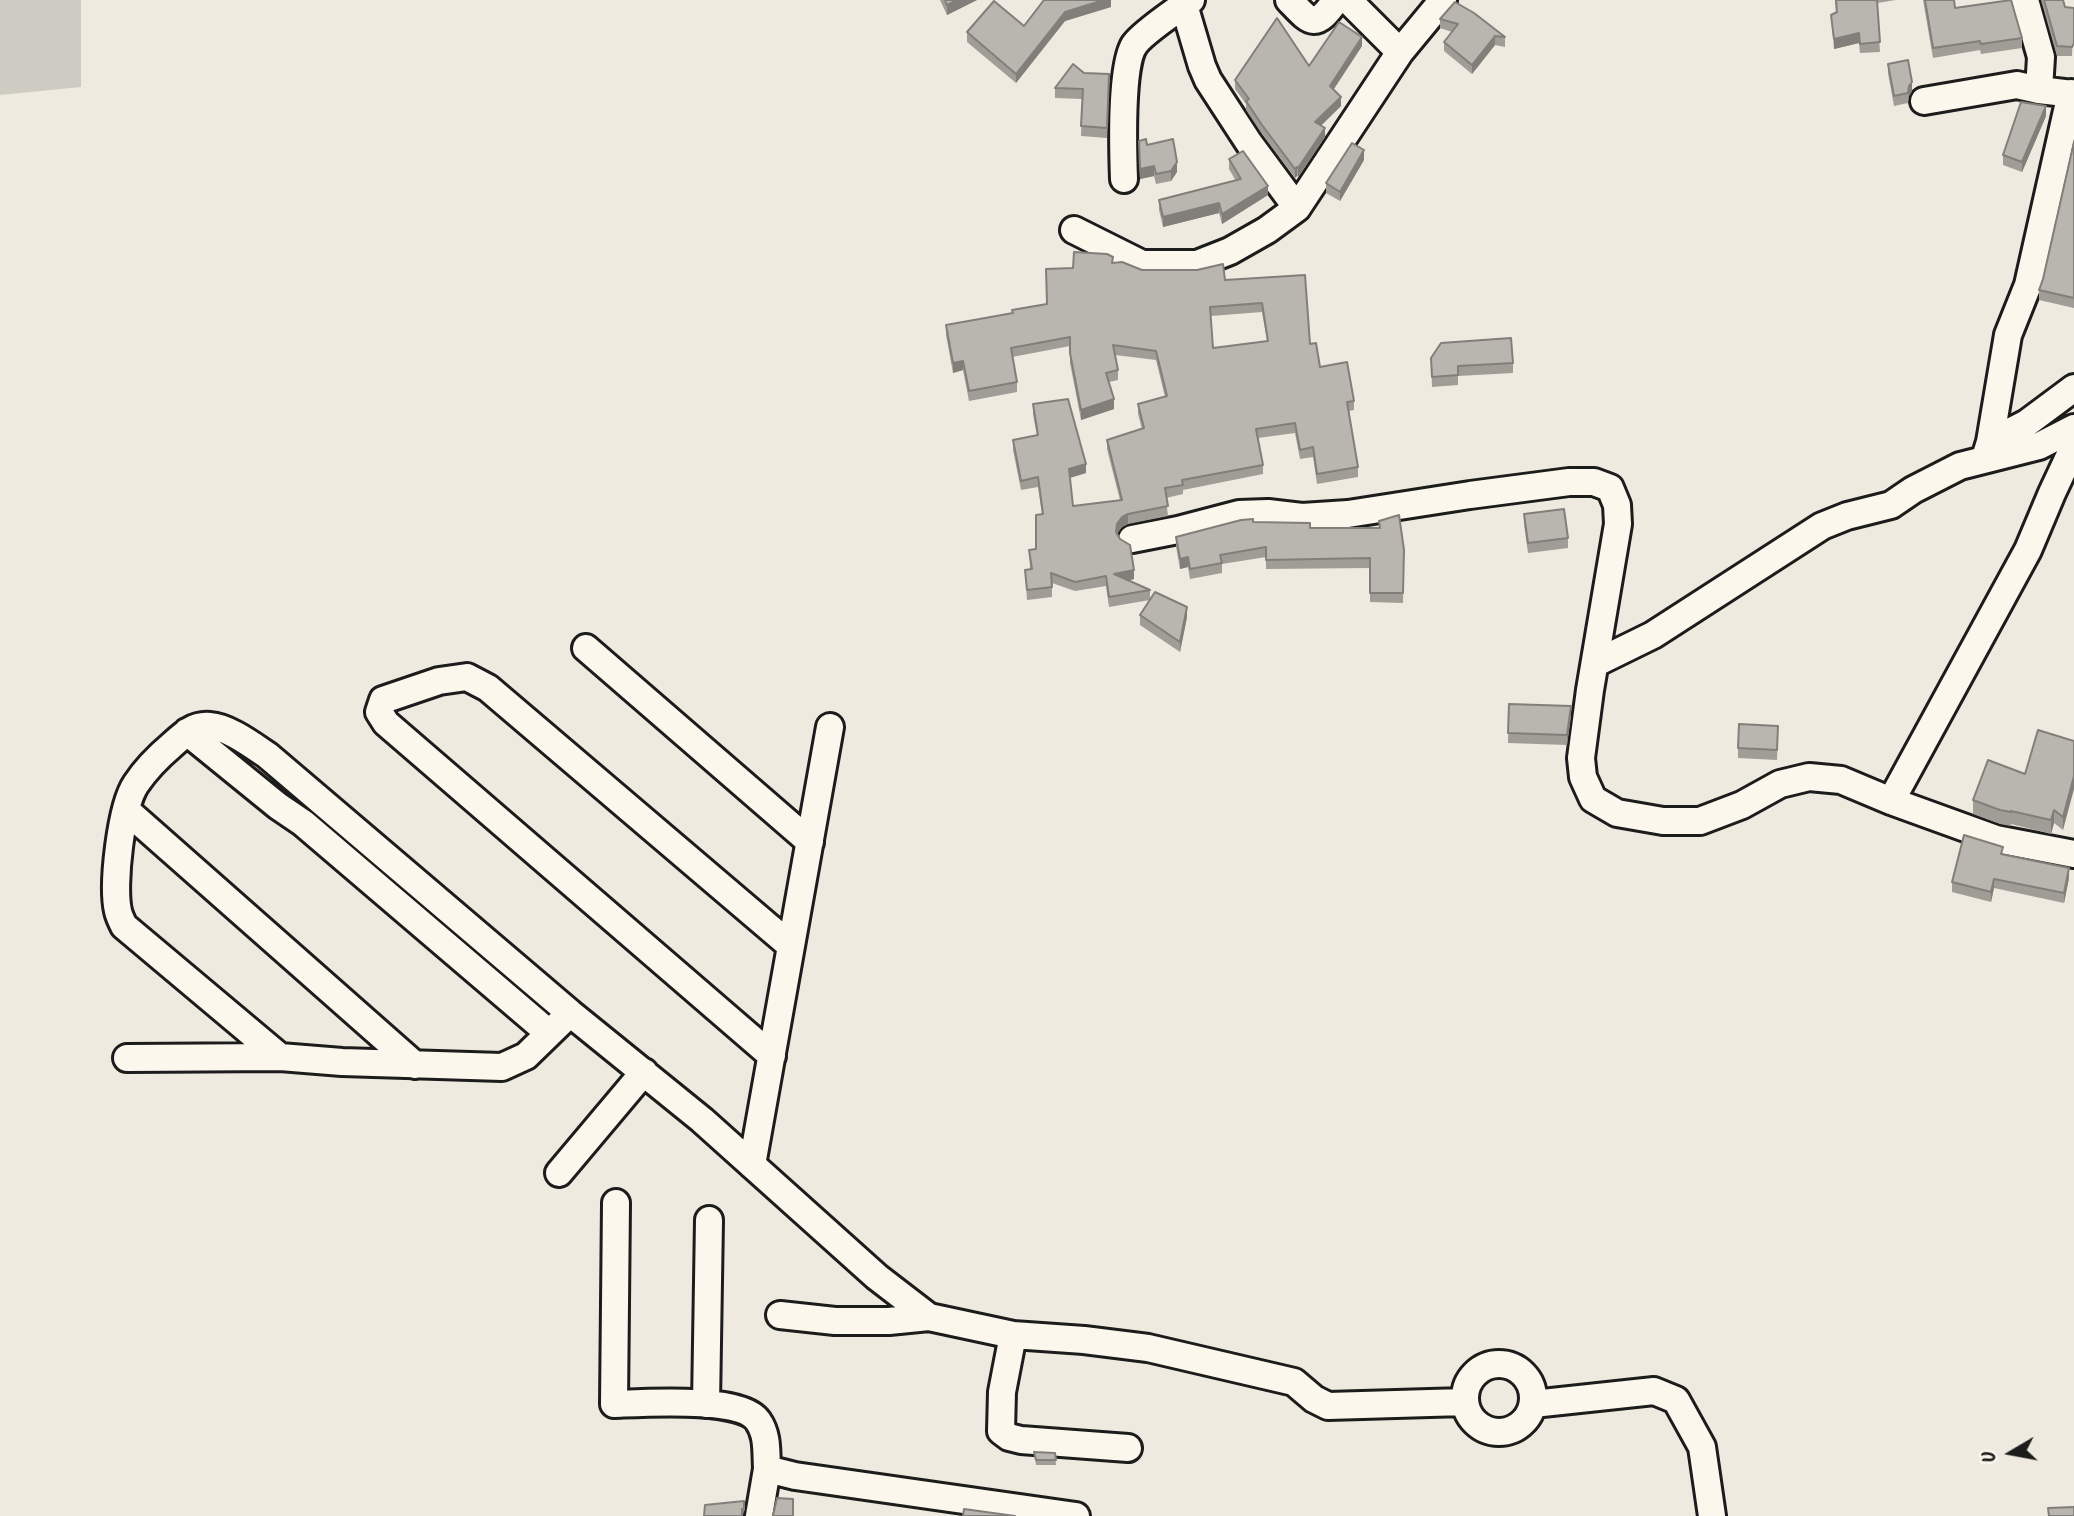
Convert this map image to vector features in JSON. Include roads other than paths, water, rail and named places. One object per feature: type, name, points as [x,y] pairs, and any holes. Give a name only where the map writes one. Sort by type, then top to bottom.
[{"type":"street","points":[[1289,0],[1310,20],[1317,21],[1336,0]]},
{"type":"street","points":[[1348,0],[1400,52]]},
{"type":"street","points":[[1074,230],[1142,264],[1197,264],[1230,251],[1267,230],[1297,208],[1400,52],[1443,0]]},
{"type":"street","points":[[2025,0],[2041,57],[2039,90]]},
{"type":"street","points":[[1124,179],[1122,133],[1128,57],[1135,43],[1188,2],[1202,66],[1208,80],[1249,143],[1297,208]]},
{"type":"street","points":[[1924,101],[2017,85],[2073,94],[2028,285],[2008,335],[1987,450]]},
{"type":"street","points":[[1595,663],[1653,635],[1822,526],[1847,516],[1891,505],[1913,490],[1960,466],[2027,423],[2074,388]]},
{"type":"street","points":[[1987,450],[2015,453],[2039,446],[2074,428]]},
{"type":"street","points":[[1891,801],[2028,550],[2074,446]]},
{"type":"street","points":[[1132,539],[1239,514],[1268,513],[1302,517],[1348,514],[1544,485],[1594,482],[1610,488],[1617,505],[1618,524],[1581,758],[1583,777],[1593,799],[1617,813],[1663,821],[1700,821],[1742,805],[1780,784],[1809,777],[1841,780],[1996,839],[2074,854]]},
{"type":"street","points":[[586,648],[810,842]]},
{"type":"street","points":[[772,1056],[386,723],[379,712],[383,700],[439,681],[467,677],[488,688],[791,946]]},
{"type":"street","points":[[280,1057],[124,926],[118,911],[120,830],[134,786],[155,759],[197,727],[211,726],[241,737],[267,755],[570,1013],[702,1120],[877,1277],[929,1317]]},
{"type":"street","points":[[752,1165],[830,727]]},
{"type":"street","points":[[187,732],[303,823],[549,1033]]},
{"type":"street","points":[[126,810],[415,1065]]},
{"type":"street","points":[[127,1058],[280,1057],[502,1067],[526,1056],[570,1013]]},
{"type":"street","points":[[559,1173],[644,1072]]},
{"type":"street","points":[[616,1203],[614,1404],[706,1404],[742,1410],[757,1418],[765,1434],[767,1469],[759,1516]]},
{"type":"street","points":[[706,1404],[709,1220]]},
{"type":"street","points":[[780,1315],[835,1321],[889,1321],[929,1317],[1013,1335],[1148,1348],[1294,1382],[1314,1399],[1328,1406],[1464,1402]]},
{"type":"street","points":[[1013,1335],[1002,1392],[1001,1431],[1009,1437],[1021,1440],[1128,1448]]},
{"type":"street","points":[[1491,1364],[1507,1365],[1522,1373],[1531,1387],[1533,1404],[1525,1422],[1508,1432],[1488,1432],[1471,1420],[1464,1402],[1466,1385],[1476,1372],[1491,1364]]},
{"type":"street","points":[[1533,1404],[1654,1391],[1676,1400],[1702,1447],[1712,1516]]},
{"type":"street","points":[[767,1469],[821,1480],[1076,1516]]}]
